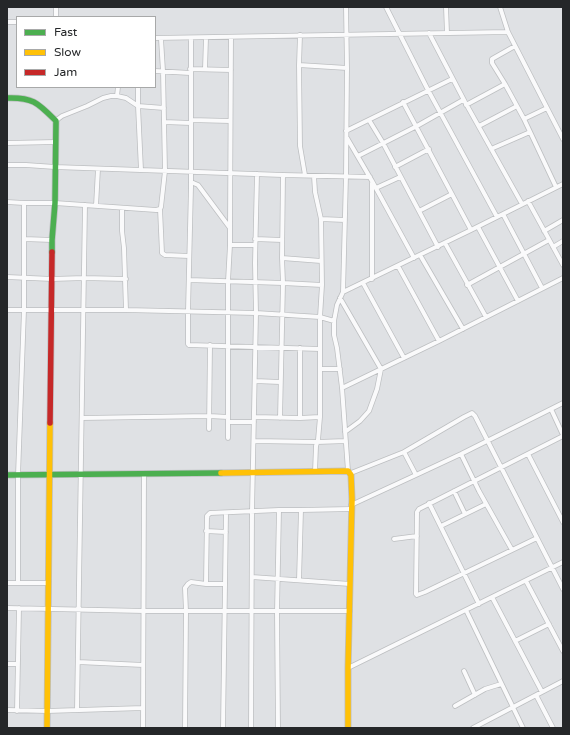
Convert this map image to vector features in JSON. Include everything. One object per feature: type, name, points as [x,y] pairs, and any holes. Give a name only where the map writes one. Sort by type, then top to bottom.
[{"type":"street","points":[[346,7],[346,176],[343,292],[337,306],[334,321],[334,335],[342,388],[351,507],[348,728]]},
{"type":"street","points":[[386,7],[428,90],[497,217]]},
{"type":"street","points":[[446,7],[447,33]]},
{"type":"street","points":[[500,7],[508,32],[563,139]]},
{"type":"street","points":[[156,38],[508,32]]},
{"type":"street","points":[[429,33],[466,105],[522,204]]},
{"type":"street","points":[[300,35],[300,151],[305,175]]},
{"type":"street","points":[[228,438],[231,37]]},
{"type":"street","points":[[191,38],[191,182],[188,344],[320,349]]},
{"type":"street","points":[[205,69],[206,38]]},
{"type":"street","points":[[161,39],[165,171],[160,209],[162,253],[165,255],[189,256]]},
{"type":"street","points":[[515,46],[492,60],[563,190]]},
{"type":"street","points":[[299,65],[347,68]]},
{"type":"street","points":[[156,71],[190,71],[205,69],[231,70]]},
{"type":"street","points":[[346,131],[452,79]]},
{"type":"street","points":[[466,105],[505,84]]},
{"type":"street","points":[[117,96],[118,88]]},
{"type":"street","points":[[138,88],[141,170]]},
{"type":"street","points":[[56,121],[62,116],[111,96],[126,98],[138,106],[164,108]]},
{"type":"street","points":[[7,98],[25,98],[35,102],[56,121],[56,167],[52,240],[47,728]]},
{"type":"street","points":[[358,156],[464,100]]},
{"type":"street","points":[[403,102],[471,230]]},
{"type":"street","points":[[479,126],[517,106]]},
{"type":"street","points":[[524,119],[547,108]]},
{"type":"street","points":[[369,120],[383,143],[438,247]]},
{"type":"street","points":[[164,122],[230,121]]},
{"type":"street","points":[[491,149],[530,132]]},
{"type":"street","points":[[346,137],[371,179],[414,258]]},
{"type":"street","points":[[7,143],[56,142]]},
{"type":"street","points":[[395,166],[429,149]]},
{"type":"street","points":[[7,166],[26,165],[98,169],[346,176],[371,179]]},
{"type":"street","points":[[96,206],[98,169]]},
{"type":"street","points":[[251,728],[252,511],[256,313],[254,282],[257,174]]},
{"type":"street","points":[[280,418],[283,314],[283,175]]},
{"type":"street","points":[[314,176],[315,192],[321,220],[322,285],[320,316],[320,417],[316,446],[315,472]]},
{"type":"street","points":[[376,188],[400,177]]},
{"type":"street","points":[[371,179],[372,279]]},
{"type":"street","points":[[191,182],[198,185],[230,228]]},
{"type":"street","points":[[343,292],[438,247],[560,185]]},
{"type":"street","points":[[419,211],[452,194]]},
{"type":"street","points":[[528,201],[563,265]]},
{"type":"street","points":[[7,202],[160,209]]},
{"type":"street","points":[[18,583],[18,475],[24,310],[24,203]]},
{"type":"street","points":[[78,710],[85,205]]},
{"type":"street","points":[[122,208],[126,279],[126,310]]},
{"type":"street","points":[[503,214],[542,288]]},
{"type":"street","points":[[321,220],[345,220]]},
{"type":"street","points":[[544,231],[563,220]]},
{"type":"street","points":[[478,227],[518,301]]},
{"type":"street","points":[[24,239],[52,240]]},
{"type":"street","points":[[255,239],[282,240]]},
{"type":"street","points":[[467,285],[499,266],[549,240]]},
{"type":"street","points":[[553,247],[563,241]]},
{"type":"street","points":[[445,243],[486,317]]},
{"type":"street","points":[[230,245],[255,245]]},
{"type":"street","points":[[420,255],[462,329]]},
{"type":"street","points":[[282,258],[321,261]]},
{"type":"street","points":[[398,266],[439,341]]},
{"type":"street","points":[[7,277],[52,279],[126,279]]},
{"type":"street","points":[[342,388],[381,370],[563,278]]},
{"type":"street","points":[[189,280],[322,285]]},
{"type":"street","points":[[363,283],[404,358]]},
{"type":"street","points":[[340,298],[381,370],[377,389],[369,411],[360,421],[345,432]]},
{"type":"street","points":[[7,310],[229,312],[320,316],[334,321]]},
{"type":"street","points":[[209,429],[210,345]]},
{"type":"street","points":[[300,348],[300,418]]},
{"type":"street","points":[[320,369],[340,369]]},
{"type":"street","points":[[255,381],[280,382]]},
{"type":"street","points":[[206,584],[206,531],[208,514],[351,507],[488,441],[563,402]]},
{"type":"street","points":[[537,538],[417,595],[415,592],[417,511],[429,503],[563,436],[551,409]]},
{"type":"street","points":[[7,475],[349,472],[404,452],[464,416],[472,413],[488,441],[563,589]]},
{"type":"street","points":[[82,418],[209,416],[228,419],[254,420],[320,417]]},
{"type":"street","points":[[254,441],[346,441]]},
{"type":"street","points":[[404,452],[416,475]]},
{"type":"street","points":[[461,454],[486,504],[512,550]]},
{"type":"street","points":[[528,454],[563,522]]},
{"type":"street","points":[[143,728],[144,474]]},
{"type":"street","points":[[454,491],[465,514]]},
{"type":"street","points":[[429,503],[479,604]]},
{"type":"street","points":[[441,526],[486,504]]},
{"type":"street","points":[[278,728],[277,612],[279,510]]},
{"type":"street","points":[[299,580],[301,510]]},
{"type":"street","points":[[222,728],[226,513]]},
{"type":"street","points":[[206,531],[226,532]]},
{"type":"street","points":[[394,539],[417,536]]},
{"type":"street","points":[[348,668],[563,562]]},
{"type":"street","points":[[252,577],[350,584]]},
{"type":"street","points":[[526,581],[563,651]]},
{"type":"street","points":[[185,728],[185,588],[186,585],[191,582],[224,584]]},
{"type":"street","points":[[7,583],[48,583]]},
{"type":"street","points":[[492,597],[542,692]]},
{"type":"street","points":[[7,608],[144,611],[350,611]]},
{"type":"street","points":[[17,710],[19,608]]},
{"type":"street","points":[[466,610],[523,728]]},
{"type":"street","points":[[515,641],[549,624]]},
{"type":"street","points":[[78,662],[144,665]]},
{"type":"street","points":[[7,664],[18,664]]},
{"type":"street","points":[[464,671],[475,695]]},
{"type":"street","points":[[474,728],[563,681]]},
{"type":"street","points":[[455,706],[485,689],[501,684]]},
{"type":"street","points":[[536,695],[553,728]]},
{"type":"street","points":[[7,710],[47,711],[143,708]]},
{"type":"traffic: fast","points":[[7,98],[23,99],[34,102],[56,121],[55,203],[52,252]]},
{"type":"traffic: fast","points":[[7,475],[221,473]]},
{"type":"traffic: slow","points":[[47,728],[50,423]]},
{"type":"traffic: slow","points":[[221,473],[348,471],[351,475],[352,499],[348,728]]},
{"type":"traffic: jam","points":[[50,423],[52,252]]}]
